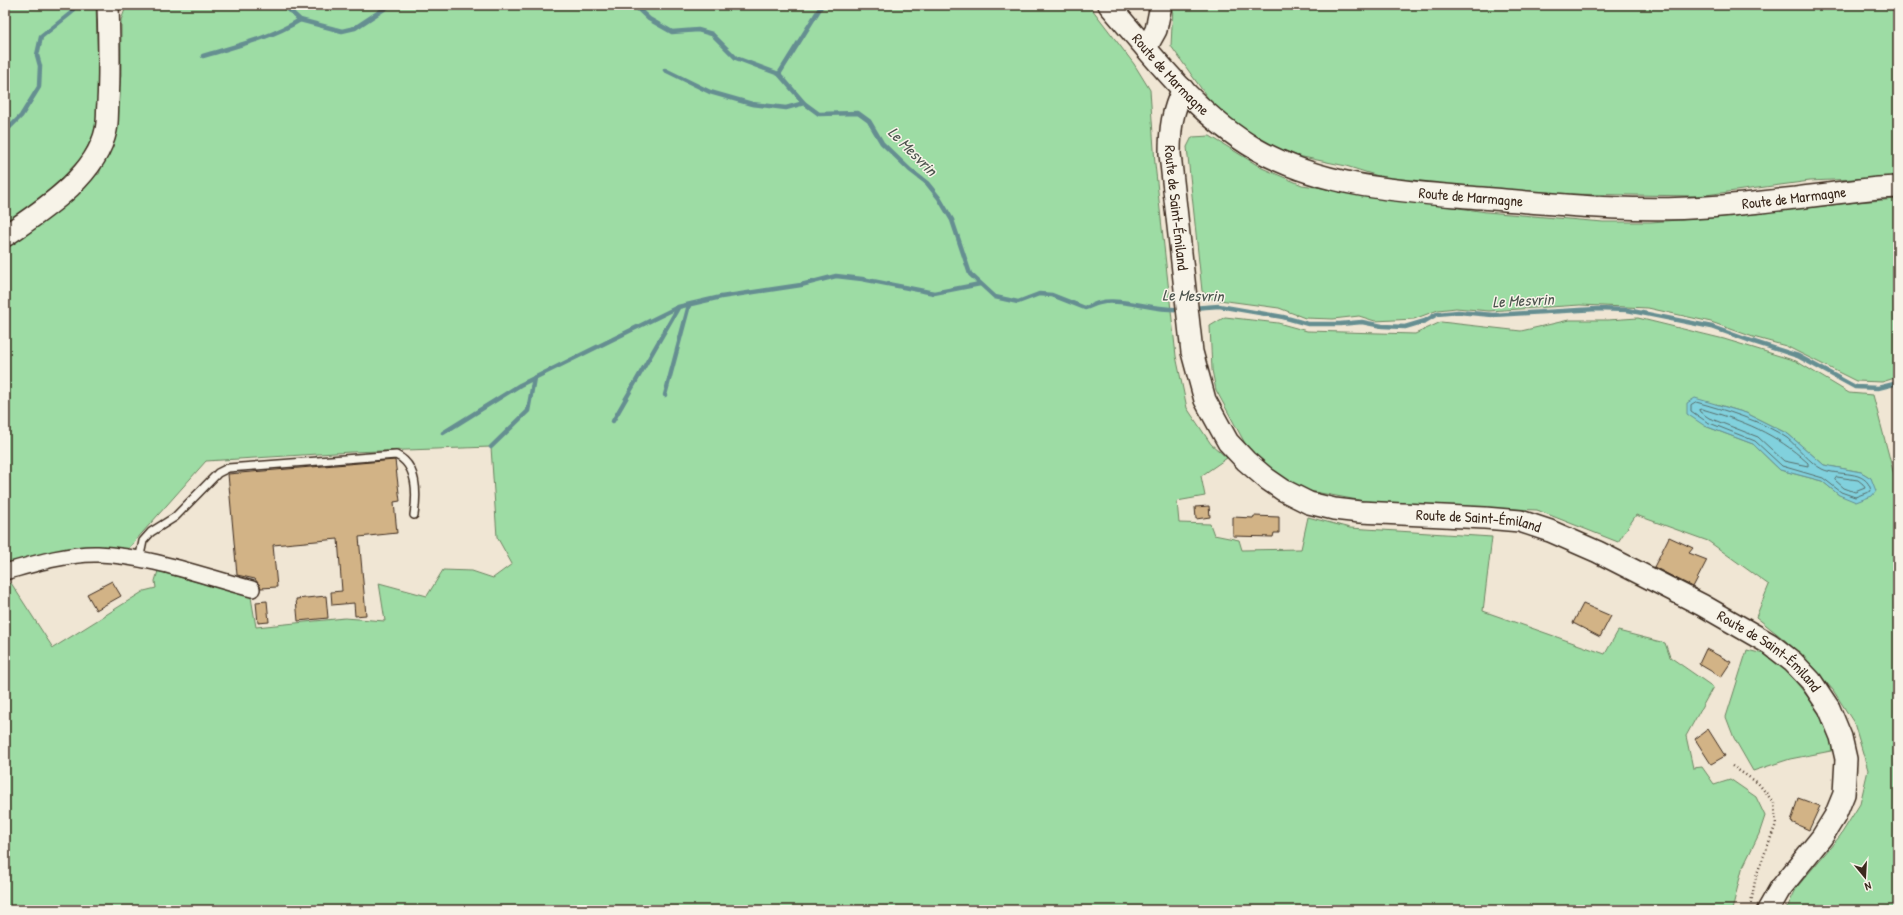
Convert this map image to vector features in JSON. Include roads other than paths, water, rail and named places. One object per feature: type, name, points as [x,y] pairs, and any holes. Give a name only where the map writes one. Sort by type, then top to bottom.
[{"type":"main road","name":"Route de Marmagne","points":[[1109,5],[1183,89],[1237,137],[1274,158],[1321,177],[1431,194],[1561,204],[1661,208],[1713,207],[1872,189],[1898,188]]},
{"type":"main road","points":[[1146,48],[1156,30],[1161,5]]},
{"type":"main road","points":[[5,236],[58,198],[86,169],[96,154],[106,131],[110,70],[108,8]]},
{"type":"main road","name":"Route de Saint-Émiland","points":[[1183,89],[1172,113],[1170,154],[1192,352],[1205,400],[1228,442],[1246,461],[1283,490],[1309,503],[1334,509],[1360,512],[1520,521],[1550,531],[1598,552],[1702,605],[1770,644],[1793,662],[1811,681],[1828,708],[1841,737],[1846,759],[1846,775],[1844,794],[1835,816],[1822,837],[1780,889],[1768,910]]},
{"type":"street","points":[[5,572],[81,555],[97,554],[139,560],[252,590]]},
{"type":"lane","points":[[139,560],[143,541],[151,532],[174,517],[218,473],[228,468],[396,455],[407,463],[412,472],[416,501],[414,515]]},
{"type":"water","points":[[1695,398],[1746,413],[1788,434],[1824,465],[1861,472],[1871,478],[1876,491],[1872,496],[1856,502],[1839,495],[1822,481],[1780,470],[1753,444],[1705,426],[1687,414],[1687,403]]},
{"type":"waterway","points":[[5,132],[21,116],[39,87],[40,66],[37,55],[41,37],[71,13],[75,5]]},
{"type":"waterway","name":"Le Mesvrin","points":[[284,5],[300,20],[342,31],[355,28],[390,5]]},
{"type":"waterway","name":"Le Mesvrin","points":[[634,5],[649,19],[672,32],[698,30],[712,34],[736,58],[779,74],[804,103],[819,114],[858,113],[869,121],[882,143],[910,170],[927,183],[939,198],[952,220],[970,274],[995,297],[1018,302],[1039,294],[1052,295],[1085,308],[1097,303],[1119,302],[1162,308],[1182,309]]},
{"type":"waterway","points":[[779,74],[822,5]]},
{"type":"waterway","points":[[203,56],[265,37],[300,20]]},
{"type":"waterway","points":[[665,70],[710,92],[752,104],[786,108],[804,103]]},
{"type":"waterway","points":[[443,433],[520,385],[678,307],[721,297],[801,285],[836,276],[862,279],[934,293],[980,284]]},
{"type":"waterway","points":[[665,395],[689,305]]},
{"type":"waterway","name":"Le Mesvrin","points":[[1192,308],[1219,306],[1283,317],[1308,324],[1362,322],[1382,326],[1405,327],[1425,321],[1437,314],[1458,312],[1493,315],[1597,309],[1627,310],[1712,327],[1798,356],[1855,387],[1878,388],[1898,383]]},
{"type":"waterway","points":[[613,421],[678,308]]},
{"type":"waterway","points":[[491,447],[528,411],[534,378]]}]
